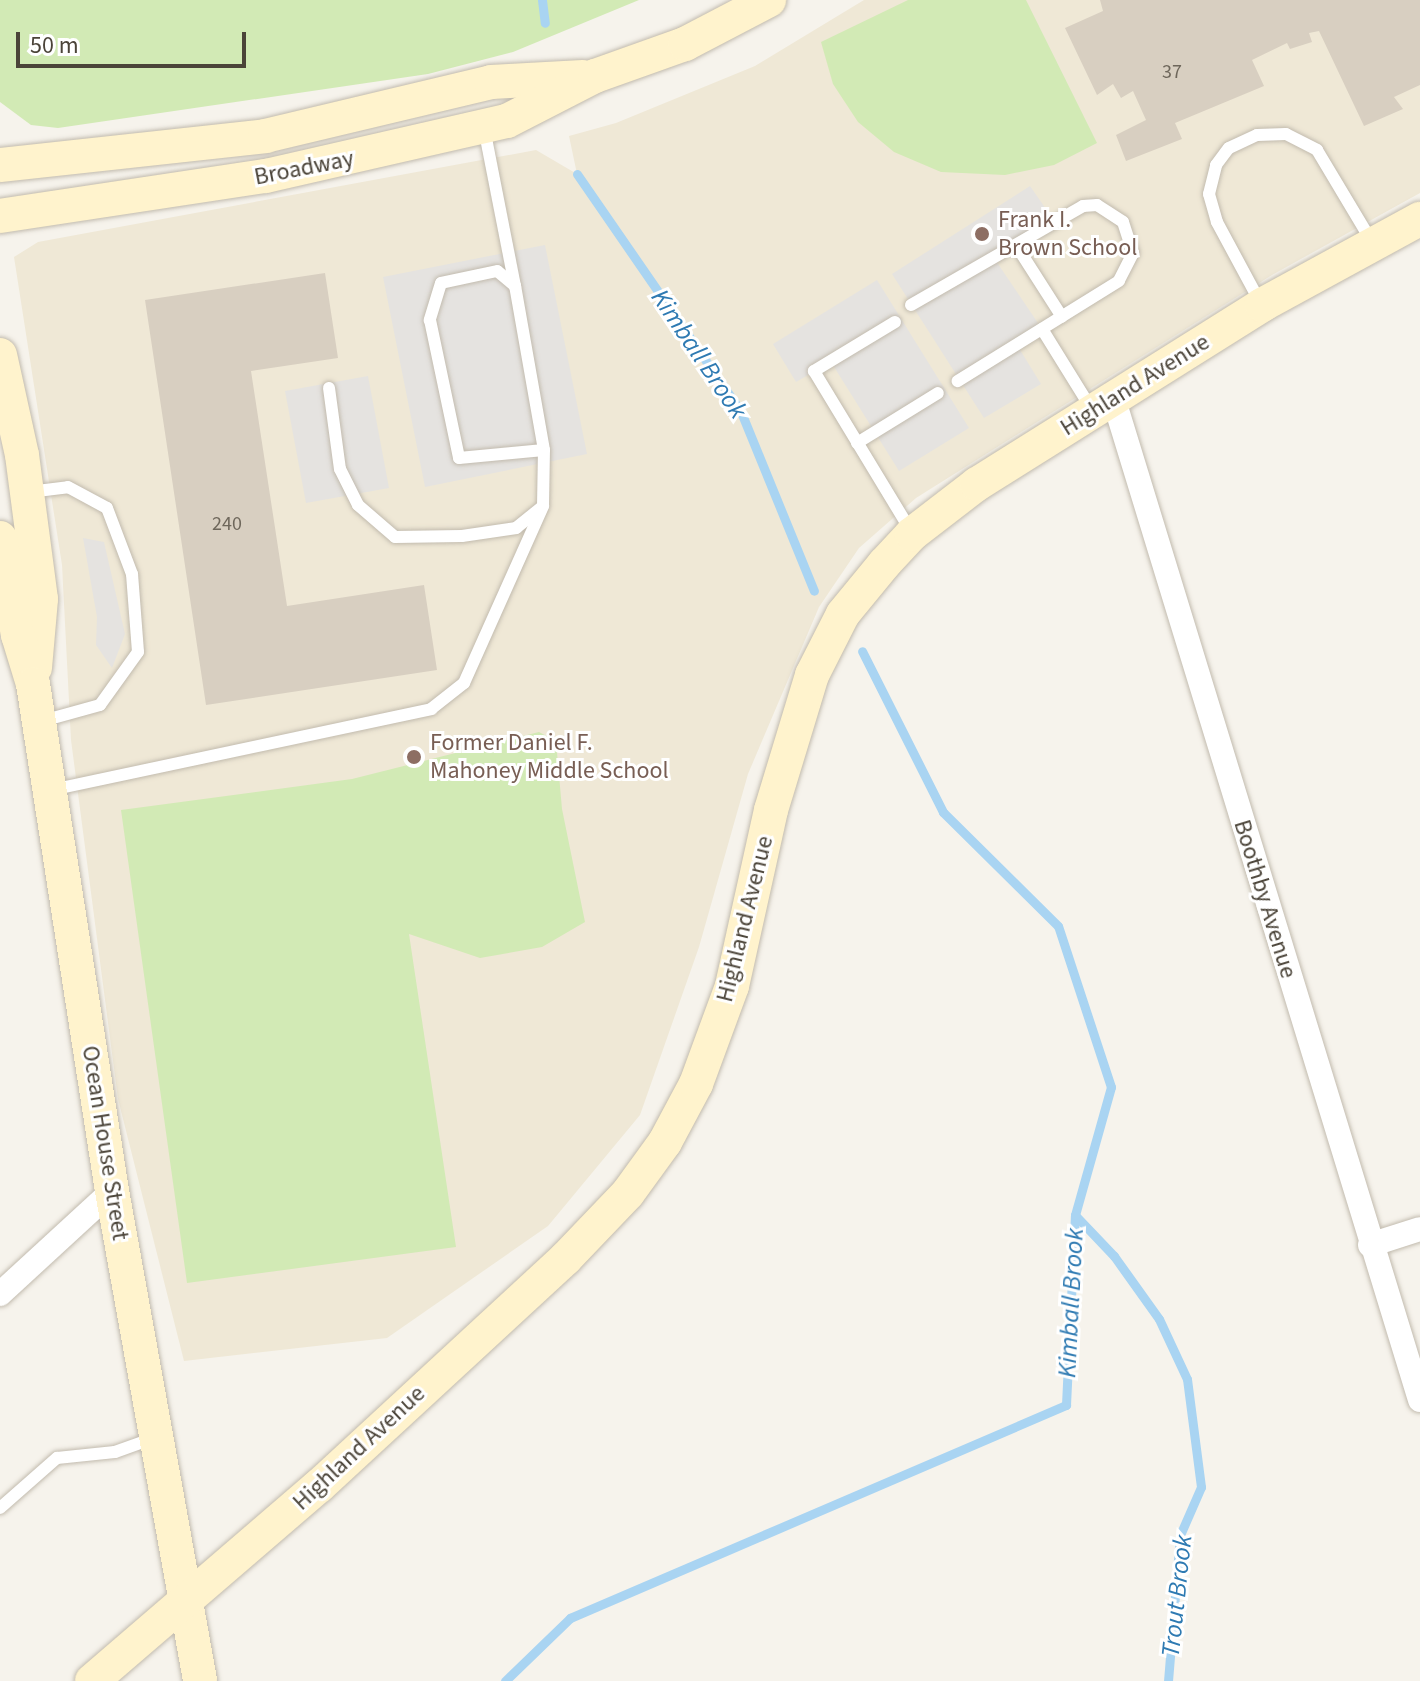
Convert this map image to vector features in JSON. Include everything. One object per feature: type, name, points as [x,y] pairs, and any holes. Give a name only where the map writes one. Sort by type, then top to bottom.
[{"type":"main road","name":"Broadway","points":[[0,216],[266,176],[507,121],[595,76],[685,44],[769,0]]},
{"type":"main road","name":"Broadway","points":[[0,165],[265,136],[491,82],[595,76]]},
{"type":"main road","name":"Highland Avenue","points":[[92,1681],[565,1259],[628,1193],[665,1142],[696,1084],[732,986],[771,810],[812,675],[843,614],[912,534],[977,484],[1262,305],[1420,219]]},
{"type":"main road","name":"Ocean House Street","points":[[0,355],[27,492],[41,599],[33,684]]},
{"type":"main road","name":"Ocean House Street","points":[[0,538],[18,635],[33,684],[112,1191],[200,1681]]},
{"type":"street","name":"Boothby Avenue","points":[[1103,404],[1420,1400]]},
{"type":"street","points":[[0,1294],[112,1191]]},
{"type":"street","points":[[1370,1245],[1420,1229]]},
{"type":"lane","points":[[50,791],[431,709],[464,683],[543,506],[544,450],[484,126]]},
{"type":"lane","points":[[1262,305],[1217,222],[1209,194],[1216,165],[1229,148],[1257,135],[1286,134],[1317,150],[1373,243]]},
{"type":"lane","points":[[911,305],[1083,206],[1097,205],[1123,222],[1132,237],[1129,270],[1062,317],[958,381]]},
{"type":"lane","points":[[1016,245],[1062,317]]},
{"type":"lane","points":[[515,286],[497,271],[441,283],[430,320],[459,458],[544,450]]},
{"type":"lane","points":[[895,322],[814,371],[912,534]]},
{"type":"lane","points":[[1042,329],[1103,404]]},
{"type":"lane","points":[[329,388],[340,469],[358,505],[395,537],[462,536],[516,528],[543,506]]},
{"type":"lane","points":[[857,443],[938,393]]},
{"type":"lane","points":[[27,492],[68,487],[107,508],[132,574],[138,652],[100,705],[39,722]]},
{"type":"lane","points":[[0,1508],[57,1458],[115,1452],[157,1437]]},
{"type":"shaded area","name":"Former Daniel F. Mahoney Middle School","points":[[864,0],[1420,0],[1420,193],[1272,275],[916,498],[859,548],[819,607],[748,774],[699,947],[640,1115],[548,1226],[387,1338],[184,1361],[118,1099],[71,740],[62,565],[14,257],[38,242],[536,150],[577,174],[569,136],[616,123],[755,66]]},
{"type":"shaded area","points":[[1030,186],[1055,222],[994,258],[1042,329],[1017,345],[1041,384],[984,418],[892,274]]},
{"type":"shaded area","points":[[545,245],[587,454],[425,487],[383,277]]},
{"type":"shaded area","points":[[877,280],[969,428],[899,471],[831,362],[796,382],[773,344]]},
{"type":"shaded area","points":[[368,376],[389,488],[306,503],[285,391]]},
{"type":"shaded area","points":[[83,538],[104,542],[125,634],[112,668],[96,645],[97,617]]},
{"type":"green space","points":[[0,0],[639,0],[513,52],[428,74],[58,128],[31,125],[0,102]]},
{"type":"green space","points":[[908,0],[1026,0],[1097,143],[1054,165],[1005,175],[941,172],[894,152],[858,122],[833,84],[821,42]]},
{"type":"green space","points":[[539,732],[556,741],[562,809],[585,922],[542,947],[480,958],[409,934],[456,1247],[187,1283],[121,810],[352,779]]},
{"type":"building","points":[[1100,0],[1420,0],[1420,85],[1394,97],[1403,109],[1364,126],[1319,31],[1309,33],[1312,42],[1290,49],[1287,43],[1252,60],[1264,86],[1175,123],[1182,139],[1126,161],[1116,135],[1146,120],[1133,91],[1121,98],[1113,84],[1097,95],[1065,28],[1103,11]]},
{"type":"building","points":[[325,273],[338,358],[251,371],[287,606],[424,585],[437,670],[206,705],[145,300]]},
{"type":"waterway","name":"Kimball Brook","points":[[542,0],[545,23]]},
{"type":"waterway","name":"Kimball Brook","points":[[577,174],[741,412],[814,591]]},
{"type":"waterway","name":"Kimball Brook","points":[[505,1681],[570,1618],[1066,1405],[1075,1215],[1111,1087],[1058,926],[943,812],[862,651]]},
{"type":"waterway","name":"Trout Brook","points":[[1075,1215],[1114,1256],[1159,1319],[1187,1379],[1201,1487],[1180,1535],[1168,1681]]},
{"type":"place","name":"Frank I. Brown School","points":[[982,234]]},
{"type":"place","name":"Former Daniel F. Mahoney Middle School","points":[[414,757]]}]
